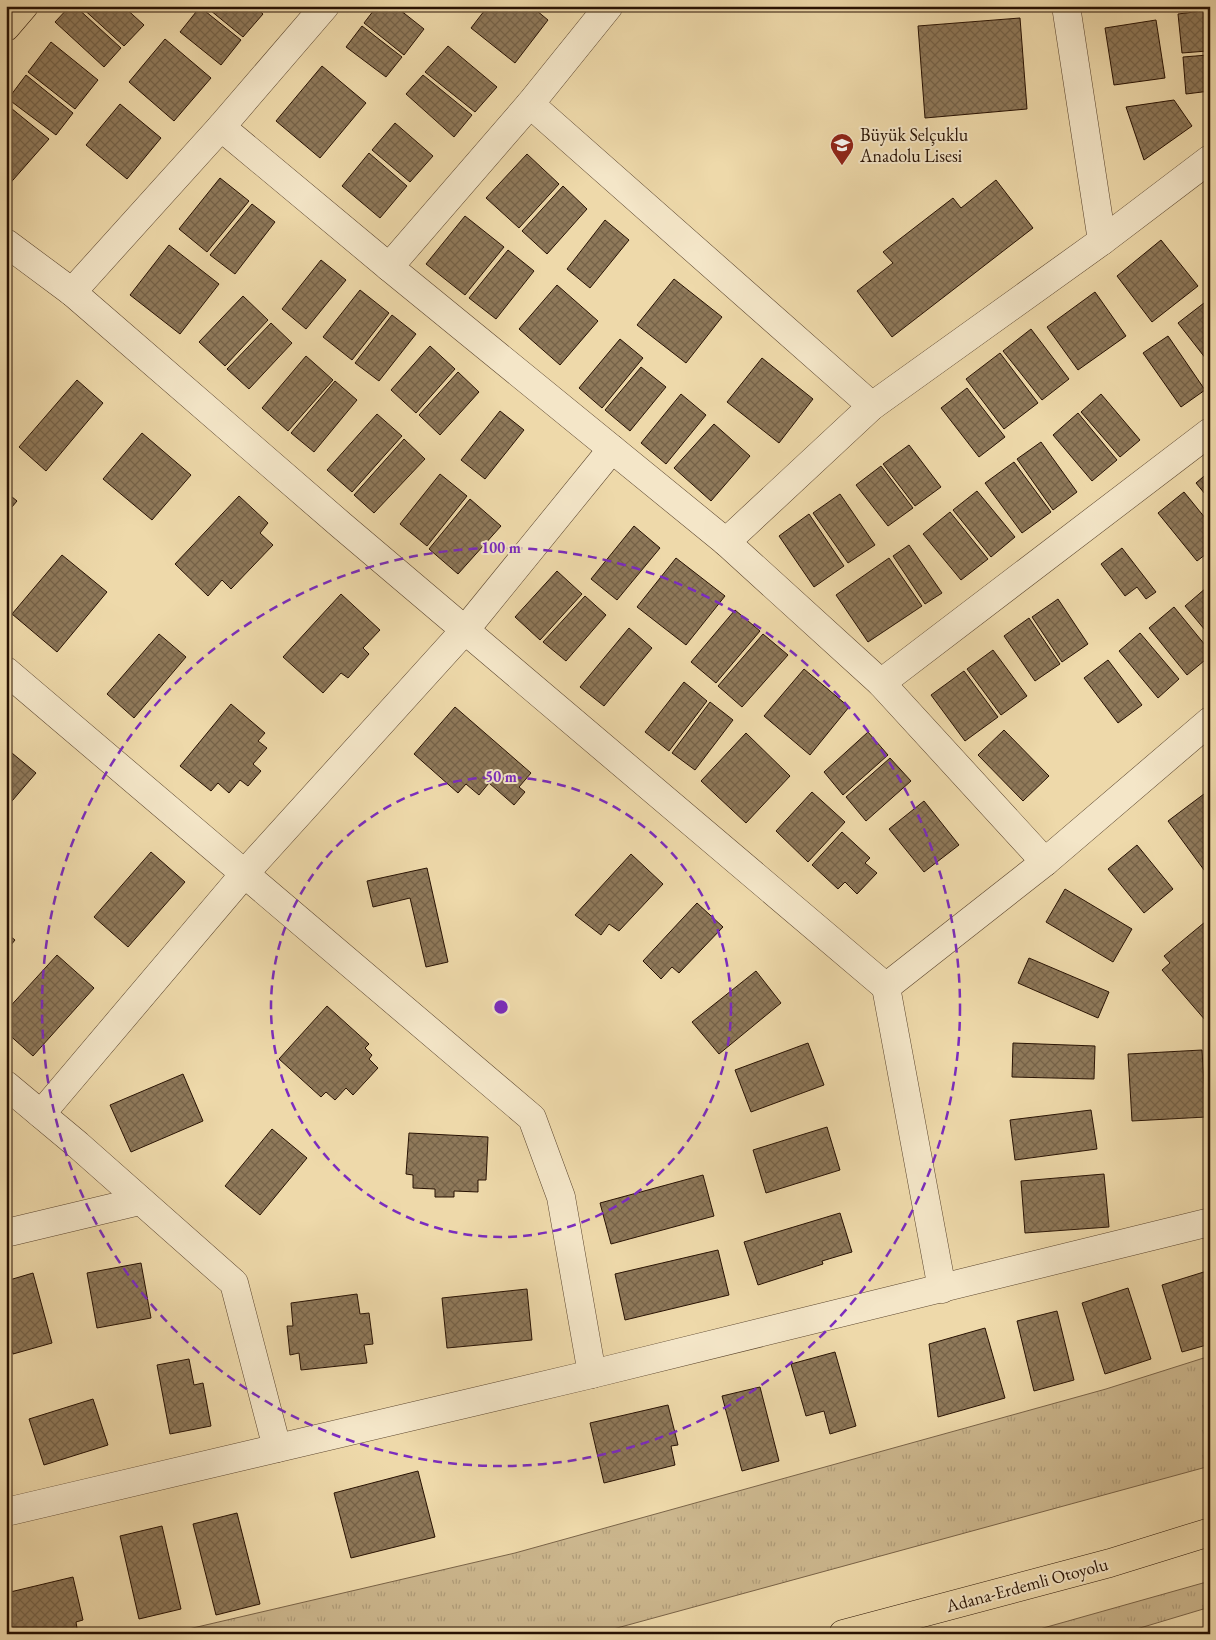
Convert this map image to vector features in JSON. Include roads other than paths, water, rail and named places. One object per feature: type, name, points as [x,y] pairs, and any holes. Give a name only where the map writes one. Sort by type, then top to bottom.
[{"type":"main road","points":[[6,27],[24,6]]},
{"type":"main road","name":"Adana-Erdemli Otoyolu","points":[[843,1634],[1110,1562],[1210,1532]]},
{"type":"street","points":[[72,292],[221,127],[325,6]]},
{"type":"street","points":[[389,267],[530,104],[610,6]]},
{"type":"street","points":[[1066,6],[1102,241]]},
{"type":"street","points":[[530,104],[872,406]]},
{"type":"street","points":[[221,127],[726,542],[881,683],[1045,862]]},
{"type":"street","points":[[726,542],[872,406],[1102,241],[1210,159]]},
{"type":"street","points":[[6,243],[72,292],[465,630],[886,987],[942,1289]]},
{"type":"street","points":[[881,683],[1210,432]]},
{"type":"street","points":[[41,1114],[245,873],[465,630],[612,449]]},
{"type":"street","points":[[6,671],[532,1118],[561,1197],[592,1374]]},
{"type":"street","points":[[886,987],[1045,862],[1210,721]]},
{"type":"street","points":[[6,1085],[234,1283],[277,1448]]},
{"type":"street","points":[[6,1233],[140,1201]]},
{"type":"street","points":[[6,1512],[592,1374],[1210,1222]]},
{"type":"place","name":"Büyük Selçuklu Anadolu Lisesi","points":[[842,166]]}]
